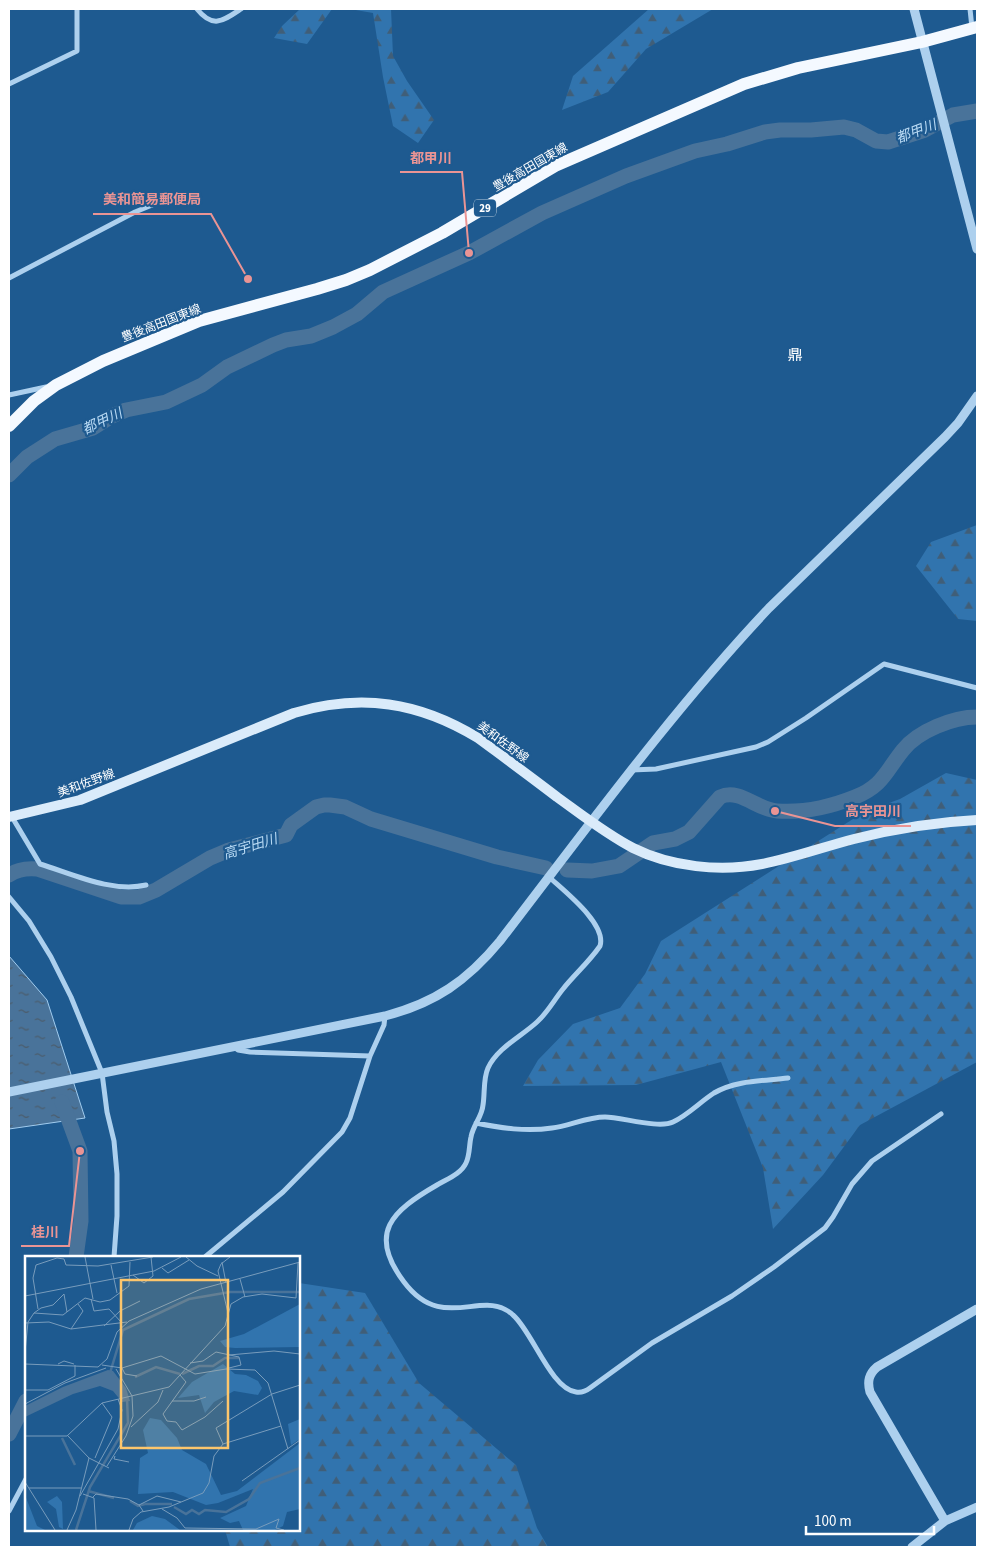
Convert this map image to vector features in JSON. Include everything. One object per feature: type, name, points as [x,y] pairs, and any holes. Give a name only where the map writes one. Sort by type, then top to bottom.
[{"type":"main road","name":"豊後高田国東線","points":[[9,426],[34,401],[56,385],[103,361],[199,321],[317,289],[370,270],[442,233],[555,166],[744,84],[798,68],[922,42],[975,28]]},
{"type":"main road","name":"美和佐野線","points":[[10,817],[80,800],[294,713],[329,704],[368,702],[403,706],[441,717],[478,738],[592,822],[634,848],[686,865],[745,867],[764,864],[893,831],[977,820]]},
{"type":"street","points":[[9,84],[77,52],[77,9]]},
{"type":"street","points":[[196,9],[208,20],[220,22],[241,9]]},
{"type":"street","points":[[914,9],[977,249]]},
{"type":"street","points":[[970,9],[975,28]]},
{"type":"street","points":[[9,278],[135,212],[179,194]]},
{"type":"street","points":[[9,394],[56,385]]},
{"type":"street","points":[[9,1092],[385,1016],[416,1007],[444,993],[469,975],[500,941],[630,770],[744,635],[945,437],[958,423],[977,396]]},
{"type":"street","points":[[630,770],[656,769],[756,747],[806,718],[884,664],[977,688]]},
{"type":"street","points":[[10,817],[40,864],[108,885],[134,888],[146,885]]},
{"type":"street","points":[[549,877],[594,922],[600,934],[601,944],[599,949],[563,988],[538,1021],[494,1059],[484,1080],[482,1114],[471,1136],[466,1162],[461,1170],[418,1196],[398,1213],[391,1222],[385,1243],[392,1264],[404,1283],[428,1304],[447,1308],[498,1306],[508,1310],[522,1325],[554,1376],[568,1390],[584,1392],[652,1343],[732,1296],[782,1262],[824,1228],[833,1217],[852,1184],[872,1161],[941,1114]]},
{"type":"street","points":[[9,897],[29,921],[51,957],[71,997],[100,1073],[114,1141],[117,1174],[114,1256]]},
{"type":"street","points":[[206,1256],[283,1192],[342,1132],[350,1118],[370,1056],[384,1025],[385,1016]]},
{"type":"street","points":[[234,1047],[244,1052],[370,1056]]},
{"type":"street","points":[[476,1123],[530,1130],[552,1128],[603,1117],[662,1124],[672,1123],[714,1093],[726,1088],[741,1083],[788,1078]]},
{"type":"street","points":[[945,1521],[870,1392],[869,1378],[877,1367],[977,1309]]},
{"type":"street","points":[[9,1511],[25,1481]]},
{"type":"street","points":[[912,1547],[945,1521],[977,1507]]},
{"type":"green space","points":[[300,9],[332,9],[307,44],[274,38],[282,26]]},
{"type":"green space","points":[[350,9],[391,9],[393,56],[407,81],[434,120],[418,143],[393,126],[373,13]]},
{"type":"green space","points":[[649,9],[713,9],[646,49],[608,92],[562,110],[573,76]]},
{"type":"green space","points":[[977,525],[977,621],[958,619],[916,566],[931,542]]},
{"type":"green space","points":[[946,773],[977,780],[977,1062],[860,1125],[823,1175],[773,1229],[763,1168],[721,1062],[636,1085],[523,1086],[538,1060],[573,1024],[620,1008],[645,974],[661,941],[864,812],[900,799]]},
{"type":"green space","points":[[300,1283],[365,1293],[419,1383],[516,1465],[537,1528],[548,1547],[230,1547],[225,1531],[300,1531]]},
{"type":"water","points":[[9,956],[47,1000],[85,1118],[9,1129]]},
{"type":"waterway","name":"都甲川","points":[[9,475],[27,457],[55,439],[93,428],[126,410],[166,402],[202,385],[227,367],[273,345],[286,340],[311,336],[333,327],[357,314],[383,292],[469,253],[542,213],[626,176],[695,151],[727,144],[765,132],[844,127],[856,130],[876,141],[888,142],[925,130],[953,115],[977,111]]},
{"type":"waterway","name":"高宇田川","points":[[567,870],[592,871],[619,866],[653,843],[675,839],[689,832],[720,797],[727,795],[742,797],[762,807],[777,811],[807,810],[846,801],[864,793],[878,783],[903,750],[927,731],[957,719],[977,717]]},
{"type":"waterway","name":"高宇田川","points":[[9,875],[22,869],[37,869],[121,897],[139,897],[156,890],[210,858],[229,850],[286,835],[291,825],[316,807],[324,805],[345,807],[371,819],[497,857],[546,868]]},
{"type":"waterway","points":[[62,1102],[80,1151],[81,1221],[76,1256]]},
{"type":"waterway","points":[[9,1434],[25,1403]]},
{"type":"place","name":"都甲川","points":[[469,253]]},
{"type":"place","name":"美和簡易郵便局","points":[[248,279]]},
{"type":"place","name":"高宇田川","points":[[775,811]]},
{"type":"place","name":"桂川","points":[[80,1151]]},
{"type":"district","name":"鼎","points":[[795,355]]}]
